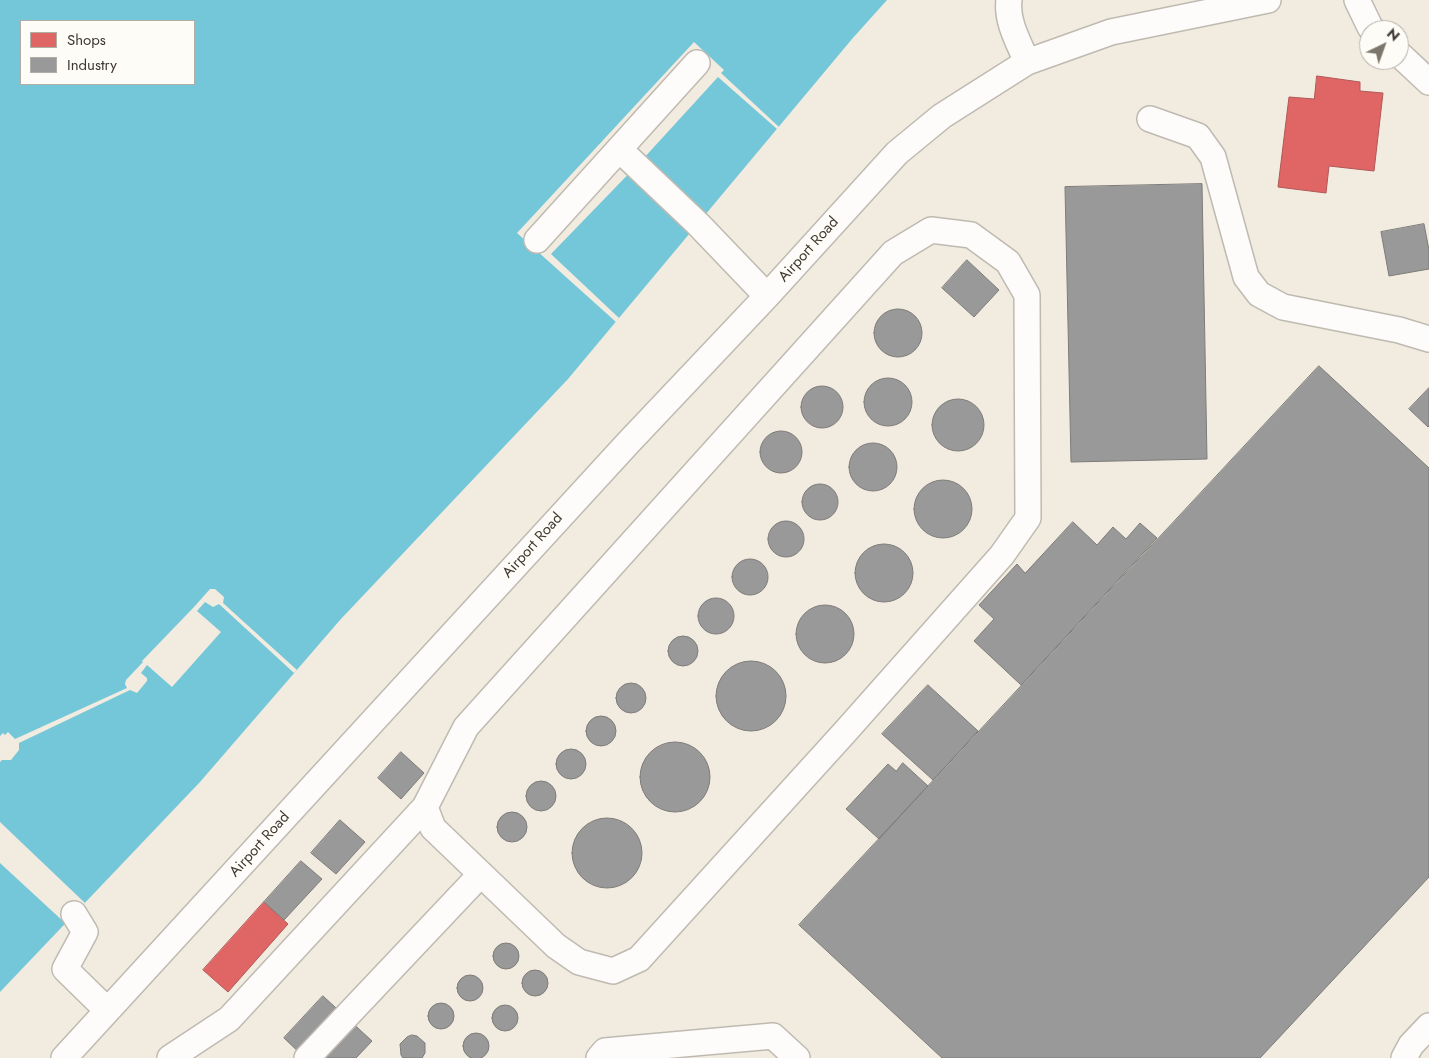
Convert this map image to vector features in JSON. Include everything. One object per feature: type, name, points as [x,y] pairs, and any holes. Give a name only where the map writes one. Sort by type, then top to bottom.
[{"type":"street","points":[[1009,0],[1008,10],[1016,38],[1027,62]]},
{"type":"street","name":"Airport Road","points":[[64,1058],[628,443],[767,296],[897,153],[942,116],[1027,62],[1111,32],[1268,0]]},
{"type":"street","points":[[1357,0],[1367,20]]},
{"type":"street","points":[[537,240],[696,63]]},
{"type":"street","points":[[1409,63],[1429,82]]},
{"type":"street","points":[[1150,119],[1198,136],[1213,157],[1246,277],[1259,294],[1283,307],[1399,330],[1429,339]]},
{"type":"street","points":[[619,149],[698,224],[767,296]]},
{"type":"street","points":[[170,1058],[229,1019],[425,807],[466,727],[893,253],[931,230],[971,235],[1008,262],[1027,295],[1028,518],[1002,555],[852,725],[639,959],[613,971],[579,962],[556,946],[433,828],[425,807]]},
{"type":"street","points":[[307,1058],[481,874]]},
{"type":"street","points":[[74,914],[85,932],[65,969],[107,1010]]},
{"type":"street","points":[[1404,1058],[1411,1045],[1429,1026]]},
{"type":"street","points":[[599,1058],[605,1051],[773,1036],[797,1058]]},
{"type":"water","points":[[0,0],[887,0],[852,39],[568,379],[340,620],[200,782],[0,992]]},
{"type":"pier","points":[[694,42],[724,70],[721,73],[779,127],[777,129],[718,77],[643,159],[551,254],[619,318],[616,322],[517,233]]},
{"type":"pier","points":[[210,589],[215,589],[224,597],[223,603],[297,670],[294,673],[219,604],[213,607],[205,602],[197,611],[221,632],[172,687],[147,665],[141,673],[147,678],[147,681],[137,693],[130,690],[19,743],[19,750],[11,760],[2,760],[0,762],[0,736],[3,733],[5,735],[8,732],[15,739],[127,688],[126,680]]},
{"type":"pier","points":[[0,822],[85,903],[65,923],[0,863]]},
{"type":"building: Shops","points":[[1317,76],[1360,82],[1360,91],[1383,93],[1374,171],[1329,166],[1326,193],[1278,187],[1289,97],[1314,99]]},
{"type":"building: Shops","points":[[264,902],[288,924],[228,992],[203,970]]},
{"type":"building: Industry","points":[[1202,184],[1207,459],[1071,462],[1065,187]]},
{"type":"building: Industry","points":[[1424,224],[1429,250],[1429,269],[1389,276],[1381,232]]},
{"type":"building: Industry","points":[[967,260],[999,290],[974,317],[942,288]]},
{"type":"building: Industry","points":[[898,309],[907,311],[915,316],[920,324],[922,333],[920,342],[915,350],[907,355],[898,357],[889,355],[881,350],[876,342],[874,333],[876,324],[881,316],[889,311]]},
{"type":"building: Industry","points":[[1319,366],[1429,468],[1429,877],[1260,1058],[942,1058],[799,925]]},
{"type":"building: Industry","points":[[888,378],[897,380],[905,385],[910,393],[912,402],[910,411],[905,419],[897,424],[888,426],[879,424],[871,419],[866,411],[864,402],[866,393],[871,385],[879,380]]},
{"type":"building: Industry","points":[[826,386],[834,389],[840,395],[843,407],[840,419],[834,425],[818,428],[810,425],[804,419],[801,403],[804,395],[810,389]]},
{"type":"building: Industry","points":[[1429,388],[1429,426],[1428,427],[1409,409]]},
{"type":"building: Industry","points":[[953,399],[963,399],[977,406],[984,420],[984,430],[977,444],[963,451],[953,451],[943,447],[936,440],[932,430],[932,420],[936,410],[943,403]]},
{"type":"building: Industry","points":[[785,431],[793,434],[799,440],[802,452],[799,464],[793,470],[777,473],[769,470],[763,464],[760,448],[763,440],[769,434]]},
{"type":"building: Industry","points":[[873,443],[882,445],[890,450],[895,458],[897,467],[895,476],[890,484],[882,489],[873,491],[864,489],[856,484],[851,476],[849,467],[851,458],[856,450],[864,445]]},
{"type":"building: Industry","points":[[943,480],[954,482],[967,493],[972,509],[970,520],[959,533],[943,538],[932,536],[919,525],[914,509],[916,498],[927,485]]},
{"type":"building: Industry","points":[[820,484],[832,490],[838,502],[832,514],[820,520],[808,514],[802,502],[808,490]]},
{"type":"building: Industry","points":[[786,521],[798,527],[804,539],[798,551],[786,557],[774,551],[768,539],[774,527]]},
{"type":"building: Industry","points":[[1073,522],[1097,545],[1113,527],[1126,539],[1140,523],[1157,538],[1021,685],[974,641],[994,619],[979,605],[1017,564],[1025,573]]},
{"type":"building: Industry","points":[[884,544],[895,546],[908,557],[913,573],[911,584],[900,597],[884,602],[873,600],[860,589],[855,573],[857,562],[868,549]]},
{"type":"building: Industry","points":[[750,559],[762,565],[768,577],[762,589],[750,595],[738,589],[732,577],[738,565]]},
{"type":"building: Industry","points":[[716,598],[728,604],[734,616],[728,628],[716,634],[704,628],[698,616],[704,604]]},
{"type":"building: Industry","points":[[825,605],[836,607],[849,618],[854,634],[852,645],[841,658],[825,663],[814,661],[801,650],[796,634],[798,623],[809,610]]},
{"type":"building: Industry","points":[[683,636],[694,640],[698,651],[694,662],[683,666],[672,662],[668,651],[672,640]]},
{"type":"building: Industry","points":[[751,661],[764,664],[776,671],[783,683],[786,696],[783,709],[776,721],[764,728],[751,731],[738,728],[726,721],[719,709],[716,696],[719,683],[726,671],[738,664]]},
{"type":"building: Industry","points":[[631,683],[642,687],[646,698],[642,709],[631,713],[620,709],[616,698],[620,687]]},
{"type":"building: Industry","points":[[928,685],[978,731],[933,780],[882,734]]},
{"type":"building: Industry","points":[[601,716],[612,720],[616,731],[612,742],[601,746],[590,742],[586,731],[590,720]]},
{"type":"building: Industry","points":[[675,742],[688,745],[700,752],[707,764],[710,777],[707,790],[700,802],[688,809],[675,812],[662,809],[650,802],[643,790],[640,777],[643,764],[650,752],[662,745]]},
{"type":"building: Industry","points":[[571,749],[582,753],[586,764],[582,775],[571,779],[560,775],[556,764],[560,753]]},
{"type":"building: Industry","points":[[401,752],[424,773],[401,799],[378,778]]},
{"type":"building: Industry","points":[[903,763],[928,786],[879,839],[846,809],[888,764],[896,771]]},
{"type":"building: Industry","points":[[541,781],[552,785],[556,796],[552,807],[541,811],[530,807],[526,796],[530,785]]},
{"type":"building: Industry","points":[[512,812],[523,816],[527,827],[523,838],[512,842],[501,838],[497,827],[501,816]]},
{"type":"building: Industry","points":[[607,818],[620,821],[632,828],[639,840],[642,853],[639,866],[632,878],[620,885],[607,888],[594,885],[582,878],[575,866],[572,853],[575,840],[582,828],[594,821]]},
{"type":"building: Industry","points":[[340,820],[365,842],[336,874],[311,853]]},
{"type":"building: Industry","points":[[301,861],[322,879],[284,920],[264,902]]},
{"type":"building: Industry","points":[[506,943],[515,947],[519,956],[515,965],[506,969],[497,965],[493,956],[497,947]]},
{"type":"building: Industry","points":[[535,970],[544,974],[548,983],[544,992],[535,996],[526,992],[522,983],[526,974]]},
{"type":"building: Industry","points":[[470,975],[479,979],[483,988],[479,997],[470,1001],[461,997],[457,988],[461,979]]},
{"type":"building: Industry","points":[[323,996],[372,1041],[356,1058],[305,1058],[284,1038]]},
{"type":"building: Industry","points":[[441,1003],[450,1007],[454,1016],[450,1025],[441,1029],[432,1025],[428,1016],[432,1007]]},
{"type":"building: Industry","points":[[505,1005],[514,1009],[518,1018],[514,1027],[505,1031],[496,1027],[492,1018],[496,1009]]},
{"type":"building: Industry","points":[[476,1033],[485,1037],[489,1046],[485,1055],[476,1059],[467,1055],[463,1046],[467,1037]]},
{"type":"building: Industry","points":[[412,1035],[417,1036],[425,1043],[425,1053],[422,1058],[403,1058],[401,1055],[400,1044]]}]
